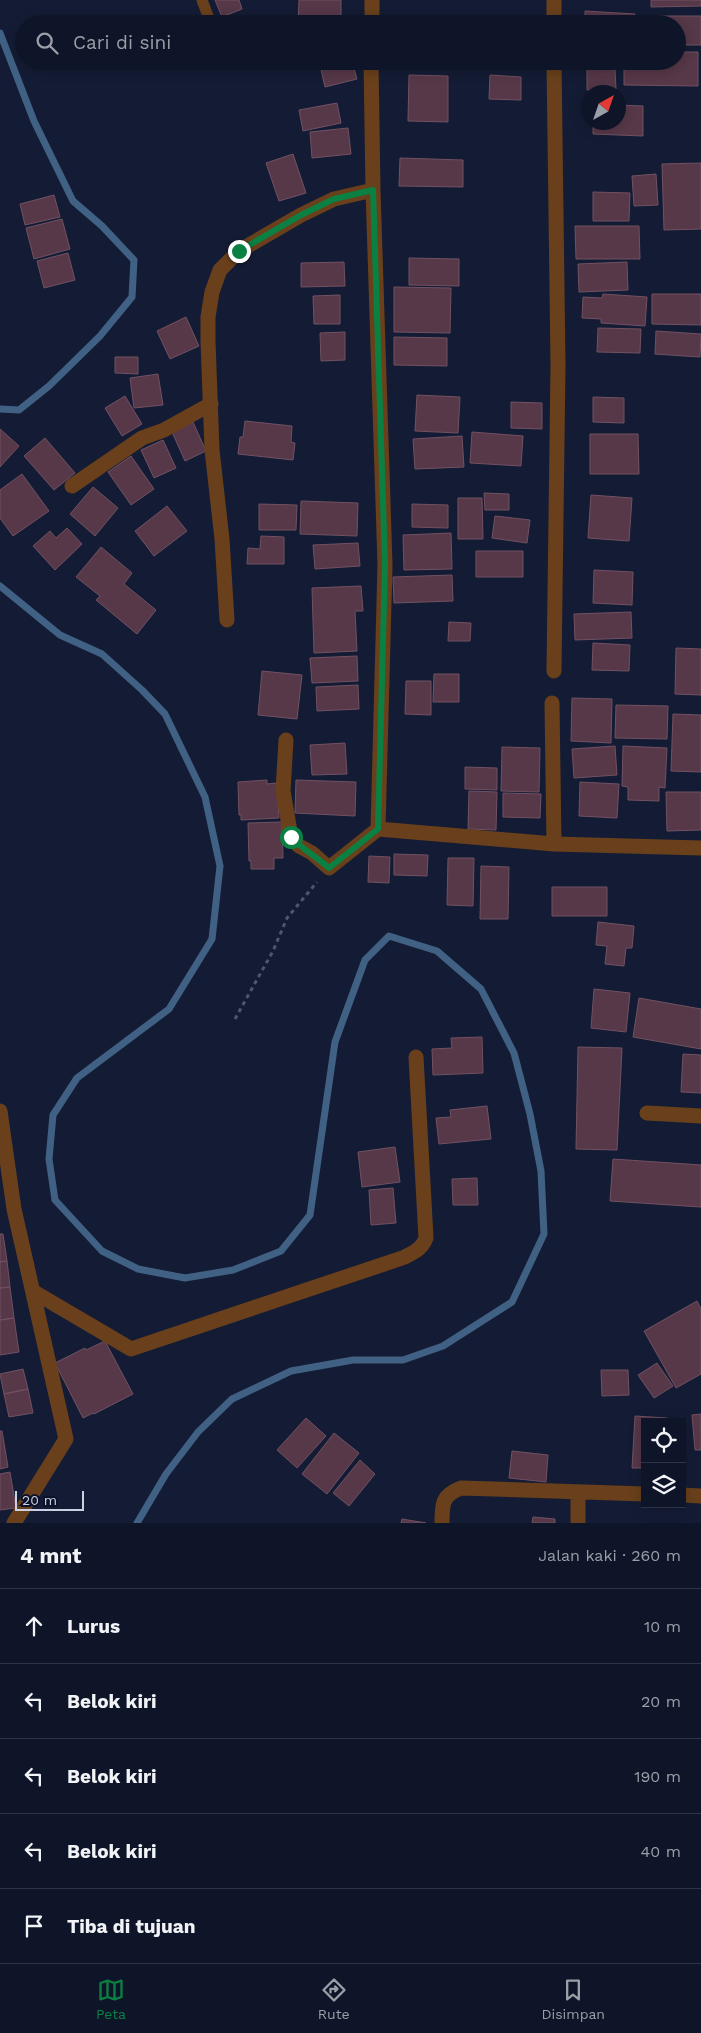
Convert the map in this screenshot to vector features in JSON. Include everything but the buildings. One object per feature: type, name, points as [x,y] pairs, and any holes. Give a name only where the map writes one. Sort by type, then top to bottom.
[{"type":"street","points":[[372,0],[372,15]]},
{"type":"street","points":[[554,0],[554,15]]},
{"type":"street","points":[[371,70],[385,565],[378,829]]},
{"type":"street","points":[[554,70],[558,366],[554,672]]},
{"type":"street","points":[[227,620],[222,539],[212,450],[208,317],[212,292],[220,270],[239,251],[301,215],[334,199],[373,190]]},
{"type":"street","points":[[72,486],[142,438],[164,430],[211,404]]},
{"type":"street","points":[[552,703],[554,844]]},
{"type":"street","points":[[286,740],[284,791],[291,837],[299,846],[312,853],[329,868],[378,829],[554,844],[701,848]]},
{"type":"street","points":[[34,1292],[131,1349],[405,1257],[419,1250],[426,1238],[416,1057]]},
{"type":"street","points":[[0,1111],[7,1209],[34,1292],[66,1439],[14,1523]]},
{"type":"street","points":[[648,1113],[701,1116]]},
{"type":"street","points":[[442,1523],[442,1507],[445,1498],[452,1491],[461,1488],[641,1494]]},
{"type":"street","points":[[578,1493],[578,1523]]},
{"type":"street","points":[[686,1495],[701,1496]]},
{"type":"lane","points":[[202,0],[208,15]]},
{"type":"path","points":[[235,1019],[273,951],[286,918],[329,868]]},
{"type":"waterway","points":[[0,33],[34,121],[73,201],[102,226],[134,260],[132,297],[100,336],[49,386],[19,410],[0,409]]},
{"type":"waterway","points":[[0,586],[60,635],[102,654],[142,690],[165,714],[205,797],[220,866],[212,939],[169,1009],[77,1078],[53,1115],[49,1159],[55,1200],[102,1251],[138,1269],[185,1278],[233,1270],[281,1251],[310,1215],[335,1042],[365,960],[389,936],[437,951],[481,989],[514,1053],[530,1114],[541,1171],[544,1234],[512,1302],[443,1346],[403,1360],[353,1360],[291,1371],[232,1399],[198,1432],[166,1474],[137,1523]]},
{"type":"route","points":[[239,251],[279,227],[334,199],[373,190],[380,360],[385,565],[378,829],[329,868],[312,853],[299,846],[291,837]]}]
